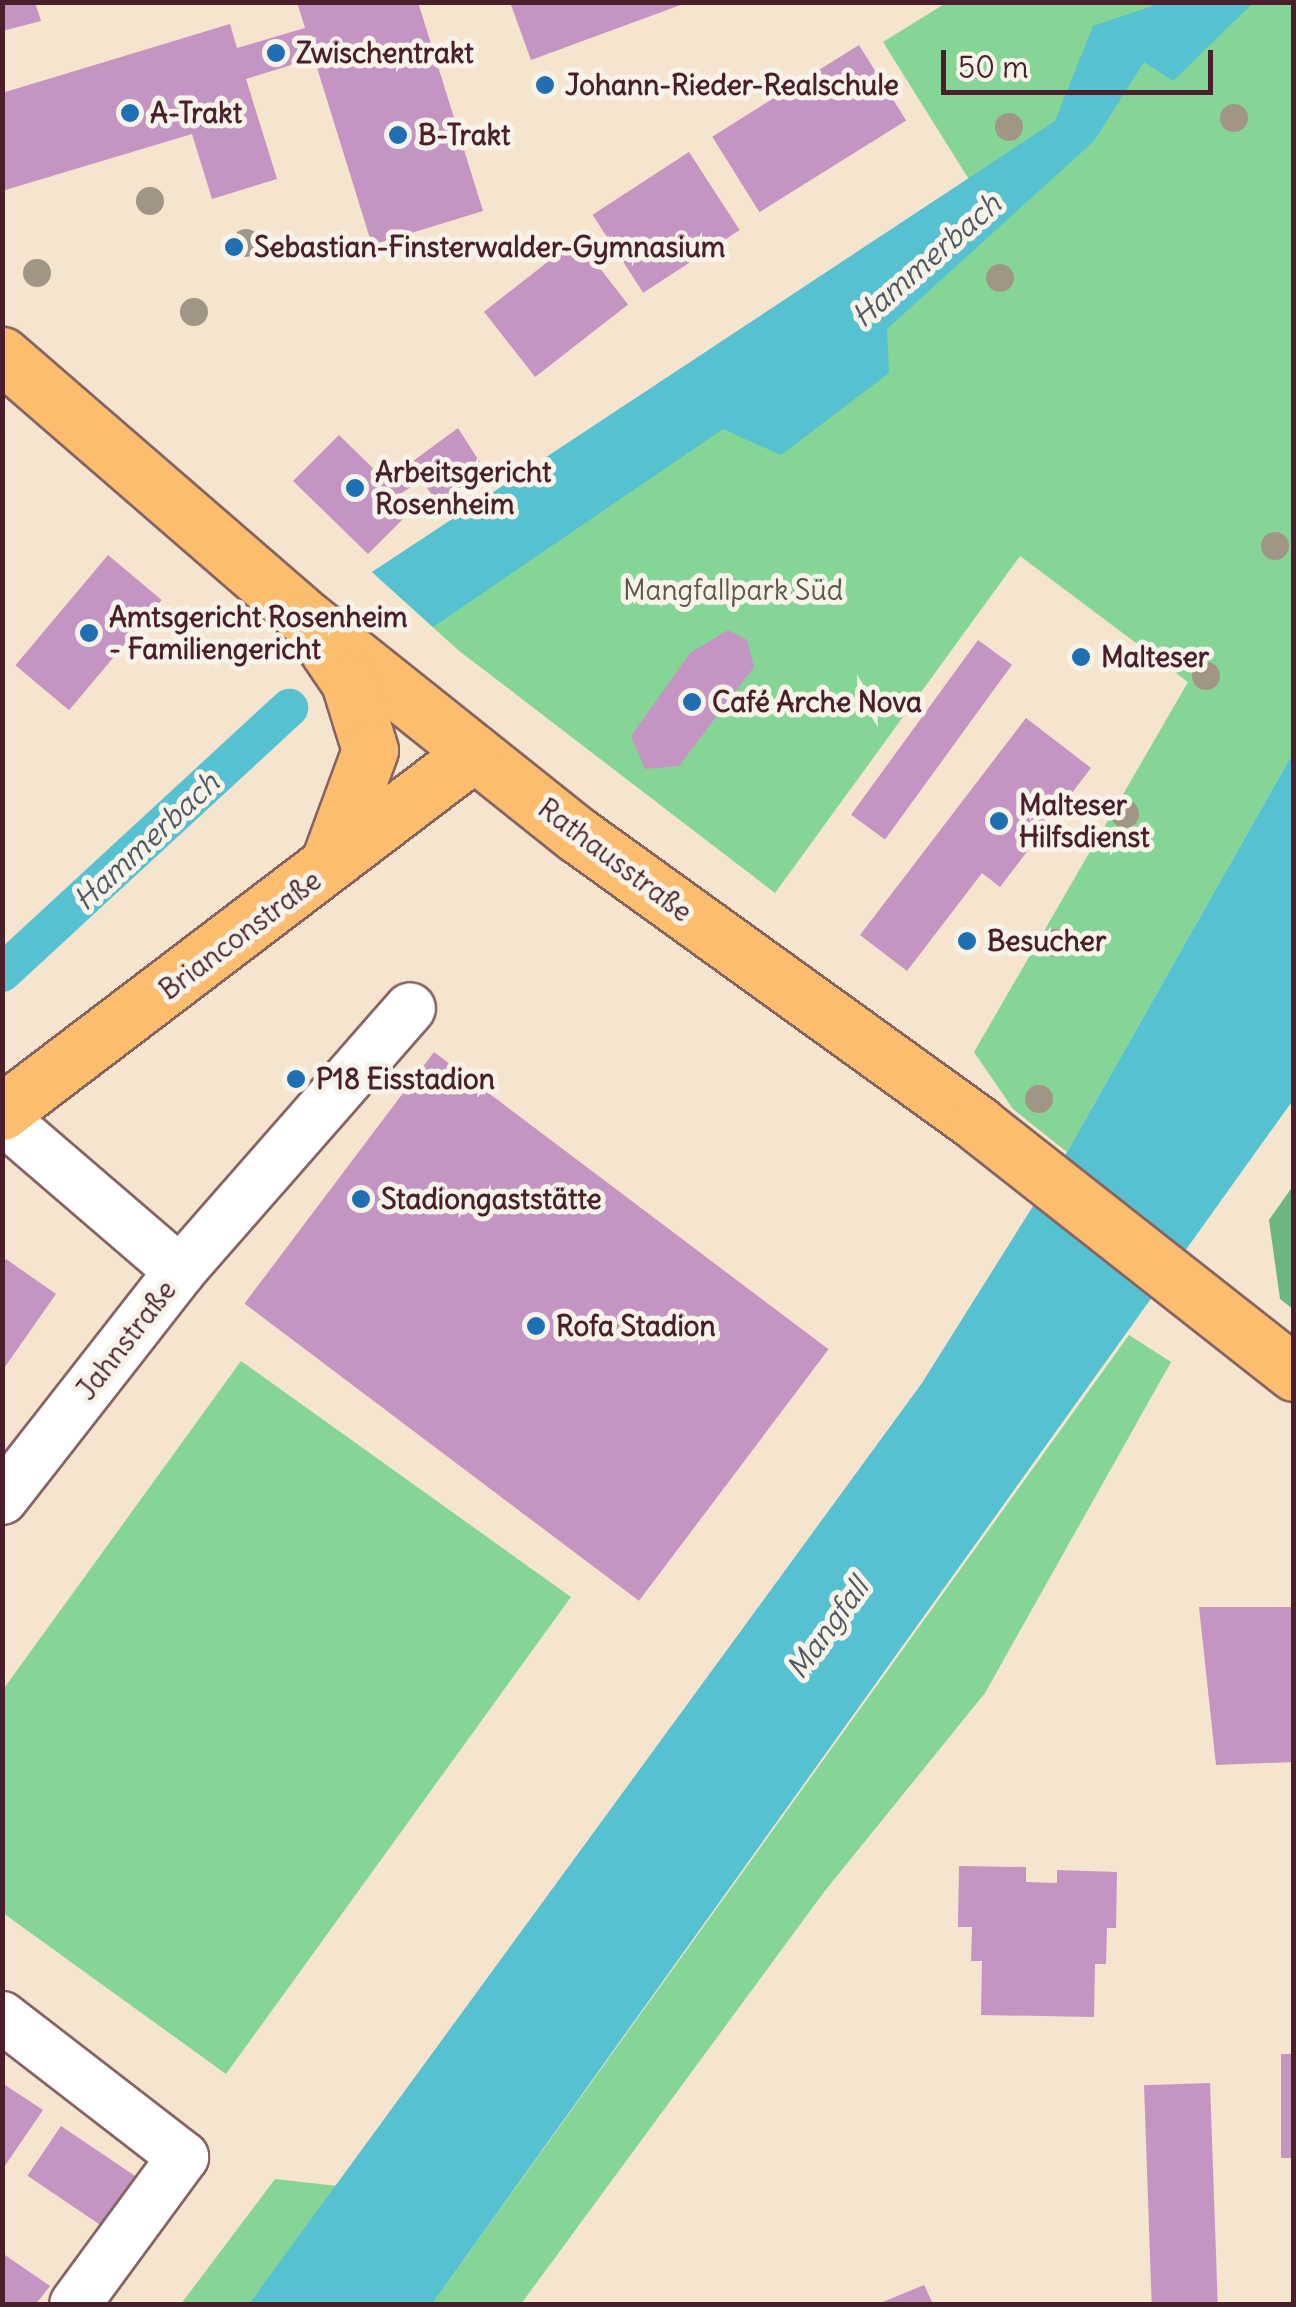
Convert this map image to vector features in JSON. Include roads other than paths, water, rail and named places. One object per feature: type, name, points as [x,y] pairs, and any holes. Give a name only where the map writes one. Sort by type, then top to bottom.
[{"type":"main road","name":"Rathausstraße","points":[[2,355],[308,620],[474,752],[1006,1147],[1252,1334],[1293,1372]]},
{"type":"main road","points":[[308,620],[349,682],[370,750],[324,871]]},
{"type":"main road","name":"Brianconstraße","points":[[2,1115],[474,752]]},
{"type":"street","points":[[180,1271],[410,1008]]},
{"type":"street","name":"Jahnstraße","points":[[2,1115],[180,1271],[2,1499]]},
{"type":"street","points":[[2,2017],[184,2156],[76,2304]]},
{"type":"water","points":[[1161,3],[1253,3],[1173,81],[1144,62],[1094,141],[887,329],[889,373],[781,455],[723,429],[433,627],[372,572],[1055,121],[1093,26]]},
{"type":"water","name":"Mangfall","points":[[1293,753],[1293,1100],[432,2304],[249,2304],[922,1383],[1067,1152]]},
{"type":"waterway","name":"Hammerbach","points":[[2,973],[289,708]]},
{"type":"place","name":"Zwischentrakt","points":[[276,53]]},
{"type":"place","name":"Johann-Rieder-Realschule","points":[[545,85]]},
{"type":"place","name":"A-Trakt","points":[[130,113]]},
{"type":"place","name":"B-Trakt","points":[[398,135]]},
{"type":"place","name":"Sebastian-Finsterwalder-Gymnasium","points":[[234,247]]},
{"type":"place","name":"Arbeitsgericht Rosenheim","points":[[355,488]]},
{"type":"place","name":"Amtsgericht Rosenheim - Familiengericht","points":[[89,633]]},
{"type":"place","name":"Malteser","points":[[1081,657]]},
{"type":"place","name":"Café Arche Nova","points":[[692,702]]},
{"type":"place","name":"Malteser Hilfsdienst","points":[[999,821]]},
{"type":"place","name":"Besucher","points":[[967,941]]},
{"type":"place","name":"P18 Eisstadion","points":[[296,1079]]},
{"type":"place","name":"Stadiongaststätte","points":[[361,1199]]},
{"type":"place","name":"Rofa Stadion","points":[[536,1326]]},
{"type":"park label","name":"Mangfallpark Süd","points":[[733,590]]}]
